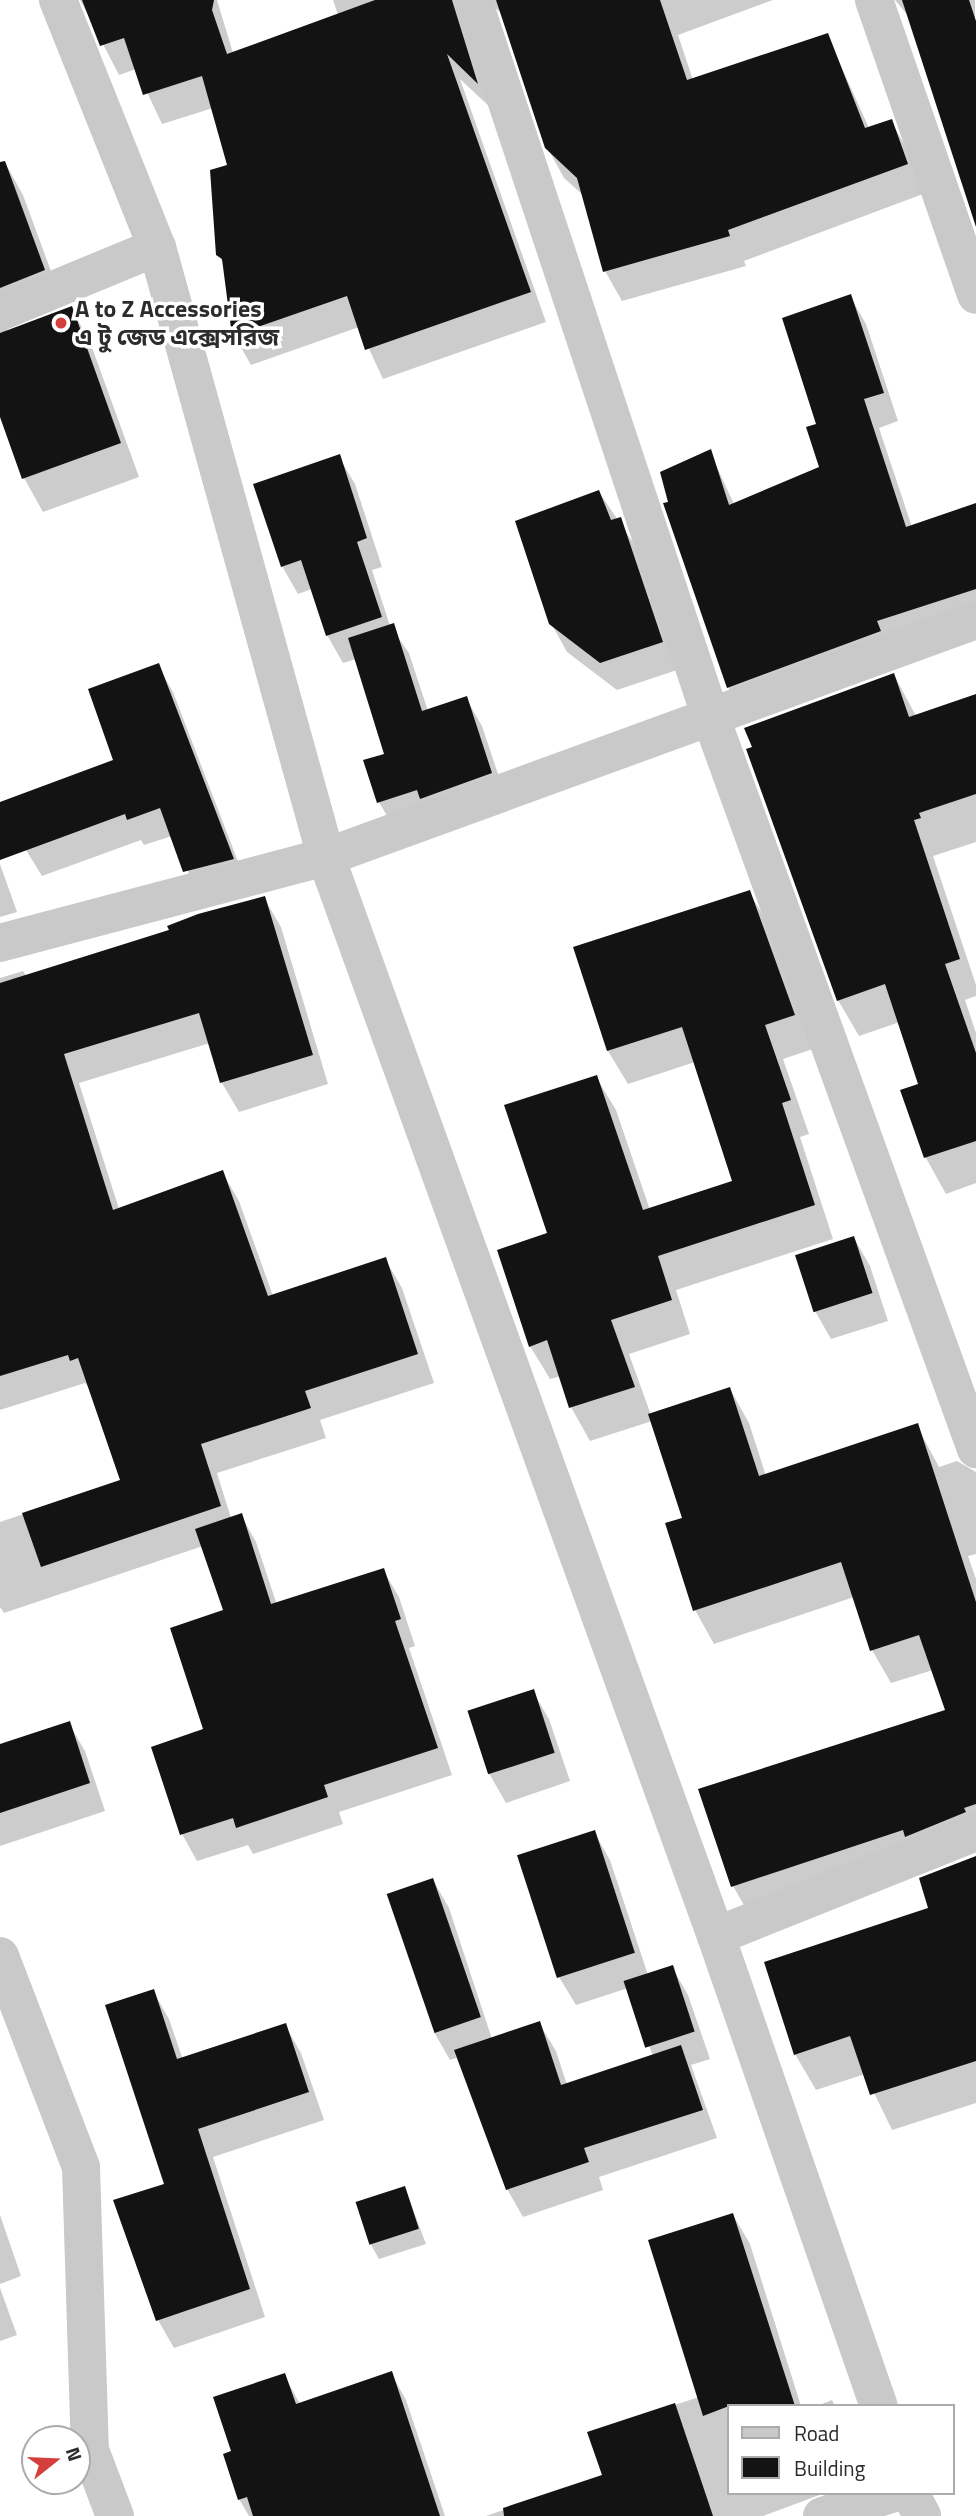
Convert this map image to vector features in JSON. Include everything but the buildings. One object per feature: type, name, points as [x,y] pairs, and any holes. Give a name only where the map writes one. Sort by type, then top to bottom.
[{"type":"street","points":[[58,0],[157,247],[326,857],[716,1936],[878,2404]]},
{"type":"street","points":[[473,0],[710,715],[976,1449]]},
{"type":"street","points":[[874,0],[976,295]]},
{"type":"street","points":[[0,312],[157,247]]},
{"type":"street","points":[[0,943],[326,857],[976,620]]},
{"type":"street","points":[[716,1936],[976,1832]]},
{"type":"street","points":[[0,1956],[81,2167],[90,2450],[115,2516]]},
{"type":"street","points":[[822,2516],[888,2495]]},
{"type":"street","points":[[911,2495],[922,2516]]},
{"type":"place","name":"A to Z Accessories এ টু জেড এক্সেসরিজ","points":[[61,323]]}]
